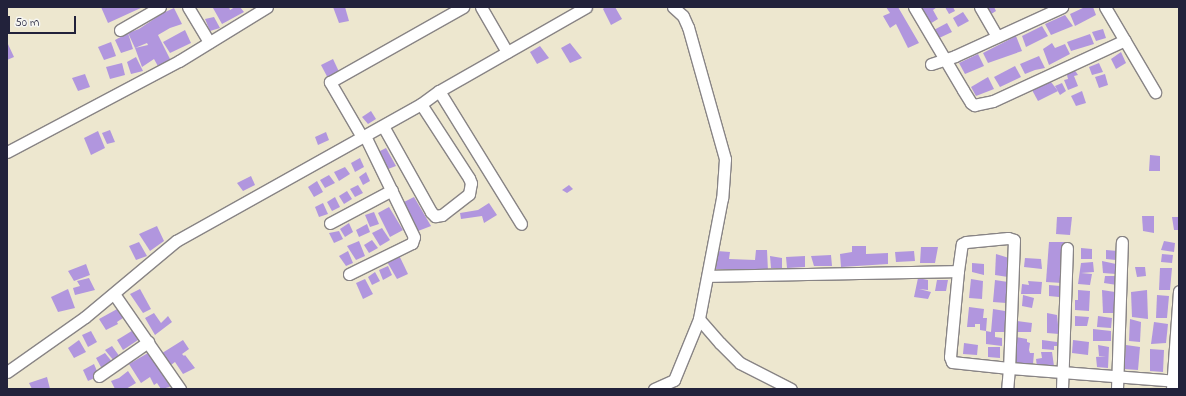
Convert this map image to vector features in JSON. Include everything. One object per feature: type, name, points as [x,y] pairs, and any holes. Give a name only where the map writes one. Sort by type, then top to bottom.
[{"type":"street","points":[[120,30],[160,7]]},
{"type":"street","points":[[188,7],[209,42]]},
{"type":"street","points":[[7,152],[179,60],[267,7]]},
{"type":"street","points":[[349,274],[412,243],[413,233],[392,190],[363,137],[330,82],[463,7]]},
{"type":"street","points":[[481,7],[507,52]]},
{"type":"street","points":[[7,372],[85,317],[176,241],[421,104],[439,91],[586,7]]},
{"type":"street","points":[[654,389],[674,380],[699,320],[722,198],[725,159],[689,31],[683,16],[673,7]]},
{"type":"street","points":[[914,7],[944,60],[971,103],[980,105],[1125,40]]},
{"type":"street","points":[[980,7],[997,37]]},
{"type":"street","points":[[931,64],[944,60],[997,37],[1041,11],[1062,7]]},
{"type":"street","points":[[1105,7],[1155,92]]},
{"type":"street","points":[[439,91],[521,224]]},
{"type":"street","points":[[382,126],[431,212],[435,216],[442,215],[469,194],[471,183],[421,104]]},
{"type":"street","points":[[330,223],[392,190]]},
{"type":"street","points":[[1007,389],[1009,368],[1014,240],[1008,238],[966,242],[962,244],[950,357],[952,362],[1009,368],[1118,376],[1175,383],[1179,292]]},
{"type":"street","points":[[1117,389],[1122,242]]},
{"type":"street","points":[[1062,389],[1067,248]]},
{"type":"street","points":[[708,276],[958,271]]},
{"type":"street","points":[[114,294],[180,389]]},
{"type":"street","points":[[699,320],[740,363],[791,389]]},
{"type":"street","points":[[99,376],[148,342]]},
{"type":"building","points":[[101,7],[143,7],[108,23]]},
{"type":"building","points":[[229,7],[230,10],[235,7],[240,7],[244,12],[222,24],[213,8]]},
{"type":"building","points":[[333,7],[345,7],[349,21],[339,23]]},
{"type":"building","points":[[605,7],[615,7],[622,19],[611,25],[603,9]]},
{"type":"building","points":[[886,7],[898,7],[919,43],[908,48],[896,24],[890,28],[883,16],[890,13]]},
{"type":"building","points":[[915,7],[937,7],[933,10],[938,19],[928,25]]},
{"type":"building","points":[[945,7],[953,7],[955,11],[949,14]]},
{"type":"building","points":[[984,7],[994,7],[996,11],[988,16]]},
{"type":"building","points":[[1085,7],[1093,7],[1096,15],[1075,26],[1070,14]]},
{"type":"building","points":[[174,8],[182,24],[170,28],[158,35],[171,61],[159,68],[154,59],[142,67],[128,33],[139,29],[163,13]],"holes":[[[147,43],[148,45],[135,48]]]},
{"type":"building","points":[[963,12],[969,21],[958,27],[953,18]]},
{"type":"building","points":[[1065,15],[1073,26],[1051,35],[1045,24]]},
{"type":"building","points":[[214,17],[220,28],[210,31],[205,19]]},
{"type":"building","points":[[947,23],[952,32],[937,39],[932,31]]},
{"type":"building","points":[[1042,26],[1048,36],[1026,47],[1022,36]]},
{"type":"building","points":[[1103,29],[1106,38],[1096,41],[1092,32]]},
{"type":"building","points":[[185,30],[191,43],[170,53],[163,42]]},
{"type":"building","points":[[128,33],[133,49],[121,53],[115,40]]},
{"type":"building","points":[[1090,34],[1094,44],[1071,51],[1067,42]]},
{"type":"building","points":[[1016,36],[1022,51],[988,63],[983,53]]},
{"type":"building","points":[[7,42],[14,57],[7,60]]},
{"type":"building","points":[[111,42],[116,56],[104,60],[98,47]]},
{"type":"building","points":[[570,43],[582,58],[570,63],[561,48]]},
{"type":"building","points":[[1052,43],[1055,48],[1065,44],[1070,54],[1049,65],[1043,49]]},
{"type":"building","points":[[540,46],[549,58],[537,64],[530,52]]},
{"type":"building","points":[[1121,52],[1126,63],[1116,69],[1111,59]]},
{"type":"building","points":[[978,54],[984,66],[965,74],[959,63]]},
{"type":"building","points":[[1039,56],[1045,68],[1025,74],[1020,64]]},
{"type":"building","points":[[136,57],[143,71],[131,74],[127,62]]},
{"type":"building","points":[[333,59],[341,76],[330,82],[321,65]]},
{"type":"building","points":[[122,63],[125,75],[110,79],[106,67]]},
{"type":"building","points":[[1099,63],[1103,72],[1092,75],[1089,67]]},
{"type":"building","points":[[1015,66],[1021,77],[1000,87],[994,77]]},
{"type":"building","points":[[1074,69],[1078,75],[1074,76],[1078,86],[1068,90],[1064,80],[1068,79],[1066,71]]},
{"type":"building","points":[[85,74],[90,87],[78,91],[72,78]]},
{"type":"building","points":[[1105,74],[1108,85],[1099,88],[1095,77]]},
{"type":"building","points":[[988,77],[994,89],[976,96],[971,87]]},
{"type":"building","points":[[1051,82],[1058,91],[1038,101],[1032,90]]},
{"type":"building","points":[[1062,83],[1066,91],[1060,95],[1055,86]]},
{"type":"building","points":[[1082,91],[1086,103],[1076,106],[1071,96]]},
{"type":"building","points":[[371,111],[376,119],[368,124],[362,117]]},
{"type":"building","points":[[110,130],[115,142],[107,144],[102,133]]},
{"type":"building","points":[[98,131],[105,148],[91,155],[84,138]]},
{"type":"building","points":[[326,132],[329,140],[318,145],[315,137]]},
{"type":"building","points":[[386,148],[396,166],[388,169],[378,152]]},
{"type":"building","points":[[1150,155],[1160,156],[1160,171],[1149,171]]},
{"type":"building","points":[[360,158],[364,167],[355,172],[351,163]]},
{"type":"building","points":[[345,167],[350,174],[339,181],[334,172]]},
{"type":"building","points":[[366,172],[370,181],[363,185],[359,177]]},
{"type":"building","points":[[329,175],[335,183],[325,188],[320,180]]},
{"type":"building","points":[[251,176],[255,185],[243,191],[237,183]]},
{"type":"building","points":[[317,181],[323,192],[314,197],[308,187]]},
{"type":"building","points":[[358,185],[363,193],[355,197],[350,189]]},
{"type":"building","points":[[569,185],[573,189],[567,193],[562,190]]},
{"type":"building","points":[[347,191],[352,199],[344,204],[339,196]]},
{"type":"building","points":[[335,197],[340,207],[332,211],[327,202]]},
{"type":"building","points":[[414,197],[431,226],[413,233],[402,203]]},
{"type":"building","points":[[323,203],[328,214],[319,217],[315,207]]},
{"type":"building","points":[[489,203],[497,215],[484,223],[482,216],[461,219],[460,213],[478,210]]},
{"type":"building","points":[[389,207],[403,230],[390,237],[378,213]]},
{"type":"building","points":[[374,212],[379,224],[370,227],[365,215]]},
{"type":"building","points":[[1142,216],[1154,216],[1154,233],[1143,231]]},
{"type":"building","points":[[1057,217],[1072,217],[1070,235],[1056,234]]},
{"type":"building","points":[[1172,217],[1179,217],[1179,230],[1174,230]]},
{"type":"building","points":[[349,223],[353,232],[345,237],[340,229]]},
{"type":"building","points":[[367,224],[370,232],[359,237],[356,230]]},
{"type":"building","points":[[157,226],[164,241],[150,251],[139,234]]},
{"type":"building","points":[[382,228],[390,240],[380,246],[372,233]]},
{"type":"building","points":[[339,231],[343,239],[334,243],[329,233]]},
{"type":"building","points":[[372,240],[378,248],[369,253],[364,245]]},
{"type":"building","points":[[359,241],[365,256],[356,260],[347,246]]},
{"type":"building","points":[[1164,241],[1175,243],[1174,252],[1161,250]]},
{"type":"building","points":[[139,242],[147,256],[136,260],[129,246]]},
{"type":"building","points":[[1049,242],[1065,242],[1062,283],[1046,282]]},
{"type":"building","points":[[852,246],[866,246],[866,254],[888,253],[888,264],[841,267],[840,254],[852,252]]},
{"type":"building","points":[[921,247],[938,247],[935,263],[920,263]]},
{"type":"building","points":[[1081,248],[1092,249],[1092,259],[1081,259]]},
{"type":"building","points":[[756,250],[767,250],[768,271],[751,272],[751,269],[716,269],[717,251],[730,252],[729,259],[755,260]]},
{"type":"building","points":[[1106,250],[1118,251],[1116,260],[1106,259]]},
{"type":"building","points":[[348,251],[353,263],[346,266],[339,256]]},
{"type":"building","points":[[914,251],[915,261],[896,262],[895,252]]},
{"type":"building","points":[[398,253],[408,274],[397,279],[386,260]]},
{"type":"building","points":[[996,254],[1009,258],[1008,277],[995,275]]},
{"type":"building","points":[[1162,254],[1173,255],[1172,263],[1161,262]]},
{"type":"building","points":[[831,255],[832,266],[814,266],[811,256]]},
{"type":"building","points":[[770,256],[782,258],[782,268],[771,268]]},
{"type":"building","points":[[805,256],[805,267],[787,268],[786,257]]},
{"type":"building","points":[[1025,258],[1041,259],[1042,269],[1024,267]]},
{"type":"building","points":[[1102,261],[1116,264],[1116,274],[1103,273]]},
{"type":"building","points":[[1093,262],[1094,272],[1081,273],[1092,274],[1090,285],[1078,284],[1081,263]]},
{"type":"building","points":[[972,263],[984,264],[984,275],[972,272]]},
{"type":"building","points":[[86,264],[90,275],[74,281],[68,271]]},
{"type":"building","points":[[388,266],[392,275],[383,280],[379,270]]},
{"type":"building","points":[[1135,267],[1145,267],[1146,276],[1137,277]]},
{"type":"building","points":[[1160,268],[1172,268],[1170,290],[1159,290]]},
{"type":"building","points":[[375,272],[380,281],[372,285],[368,277]]},
{"type":"building","points":[[1105,276],[1115,276],[1117,285],[1104,283]]},
{"type":"building","points":[[89,278],[95,290],[75,295],[73,288],[80,286],[77,281]]},
{"type":"building","points":[[918,278],[928,280],[928,290],[919,289],[931,292],[928,299],[914,297]]},
{"type":"building","points":[[365,279],[373,294],[363,299],[356,283]]},
{"type":"building","points":[[971,279],[983,281],[982,299],[969,298]]},
{"type":"building","points":[[937,280],[948,280],[946,291],[935,291]]},
{"type":"building","points":[[995,280],[1008,282],[1006,303],[993,302]]},
{"type":"building","points":[[1028,281],[1042,282],[1041,294],[1021,294],[1022,284],[1029,285]]},
{"type":"building","points":[[1049,285],[1060,286],[1059,297],[1049,296]]},
{"type":"building","points":[[68,289],[75,308],[58,312],[51,297]]},
{"type":"building","points":[[140,289],[151,309],[143,313],[130,294]]},
{"type":"building","points":[[1078,290],[1090,291],[1089,311],[1075,310],[1075,300],[1078,300]]},
{"type":"building","points":[[1102,290],[1115,292],[1115,313],[1103,313]]},
{"type":"building","points":[[1147,290],[1148,319],[1132,317],[1131,292]]},
{"type":"building","points":[[1023,295],[1034,298],[1032,308],[1022,306]]},
{"type":"building","points":[[1157,295],[1169,296],[1167,318],[1156,318]]},
{"type":"building","points":[[969,307],[984,309],[983,318],[987,318],[986,331],[980,330],[980,324],[975,324],[975,327],[967,327]]},
{"type":"building","points":[[119,308],[126,316],[117,322],[118,324],[106,330],[99,319]]},
{"type":"building","points":[[993,309],[1005,311],[1005,332],[995,332],[995,337],[1002,338],[1002,346],[986,344],[986,331],[991,332]]},
{"type":"building","points":[[154,313],[161,323],[168,316],[172,322],[155,335],[145,318]]},
{"type":"building","points":[[1047,313],[1057,315],[1059,334],[1047,333]]},
{"type":"building","points":[[1075,316],[1089,317],[1087,326],[1075,326]]},
{"type":"building","points":[[1098,316],[1112,318],[1111,328],[1097,327]]},
{"type":"building","points":[[1130,319],[1141,322],[1140,342],[1129,341]]},
{"type":"building","points":[[1017,321],[1032,323],[1031,332],[1016,332]]},
{"type":"building","points":[[1154,322],[1168,324],[1166,343],[1151,344]]},
{"type":"building","points":[[135,329],[141,338],[123,350],[117,340]]},
{"type":"building","points":[[1093,329],[1111,331],[1111,341],[1093,341]]},
{"type":"building","points":[[91,331],[97,342],[88,347],[82,335]]},
{"type":"building","points":[[1016,337],[1027,339],[1027,342],[1030,343],[1030,353],[1034,353],[1033,364],[1013,363]]},
{"type":"building","points":[[79,340],[86,352],[74,358],[68,348]]},
{"type":"building","points":[[183,340],[189,349],[182,354],[184,356],[185,355],[195,368],[183,374],[175,362],[168,367],[159,355]]},
{"type":"building","points":[[1042,340],[1057,342],[1057,346],[1054,346],[1054,350],[1042,349]]},
{"type":"building","points":[[1073,340],[1089,342],[1088,355],[1072,353]]},
{"type":"building","points":[[964,343],[978,345],[977,355],[963,354]]},
{"type":"building","points":[[1098,345],[1109,347],[1108,368],[1097,367],[1096,357],[1106,356],[1099,356]]},
{"type":"building","points":[[1126,345],[1140,347],[1138,370],[1124,369]]},
{"type":"building","points":[[112,346],[120,357],[114,361],[105,350]]},
{"type":"building","points":[[988,347],[1000,347],[1000,358],[988,357]]},
{"type":"building","points":[[1150,349],[1164,350],[1163,372],[1150,371]]},
{"type":"building","points":[[1041,352],[1052,352],[1054,366],[1037,367],[1036,359],[1042,358]]},
{"type":"building","points":[[105,353],[113,363],[102,369],[96,358]]},
{"type":"building","points":[[148,353],[166,378],[170,387],[161,389],[157,383],[154,385],[150,377],[141,383],[129,364]]},
{"type":"building","points":[[94,364],[99,376],[88,381],[83,370]]},
{"type":"building","points":[[128,371],[136,383],[126,389],[115,389],[111,381],[119,378]]},
{"type":"building","points":[[47,377],[50,389],[32,389],[29,383]]}]
